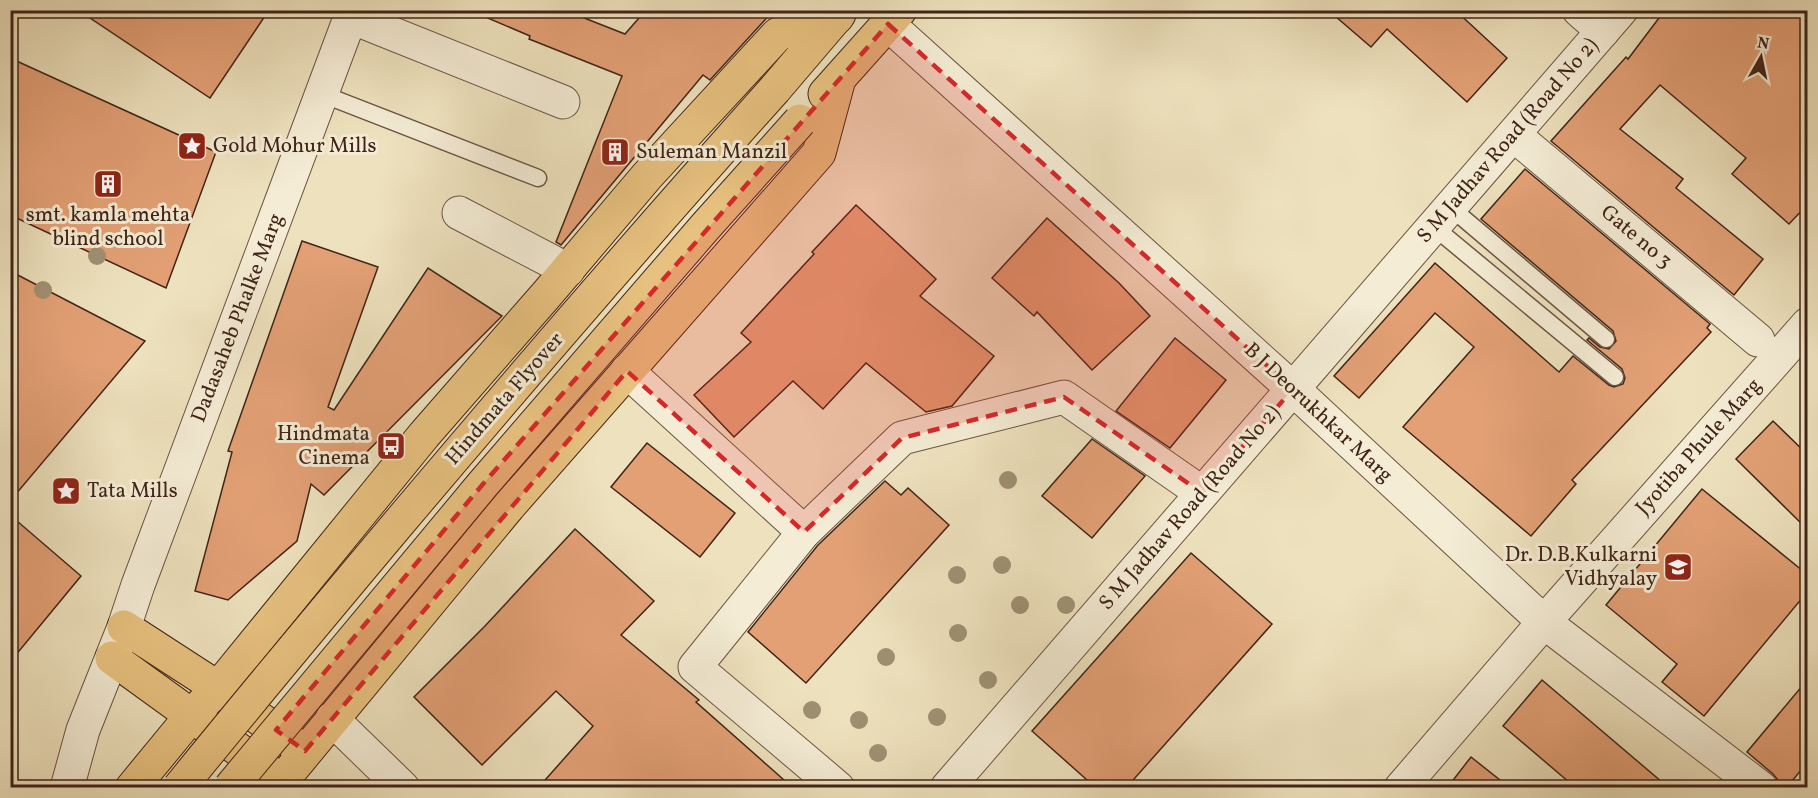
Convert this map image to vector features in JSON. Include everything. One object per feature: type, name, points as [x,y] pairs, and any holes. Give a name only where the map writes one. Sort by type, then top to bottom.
[{"type":"highway","name":"Hindmata Flyover","points":[[179,788],[239,713],[453,459],[840,14]]},
{"type":"highway","points":[[132,788],[192,715],[218,688],[424,435],[568,270],[646,176],[778,34],[840,14]]},
{"type":"highway","name":"Hindmata Flyover","points":[[230,788],[491,476],[705,227],[894,17]]},
{"type":"highway","points":[[112,657],[192,715],[279,784],[509,506],[819,153],[839,79]]},
{"type":"highway","points":[[124,627],[218,688],[305,751]]},
{"type":"street","points":[[352,14],[563,102]]},
{"type":"street","name":"Dadasaheb Phalke Marg","points":[[68,788],[83,730],[124,627],[352,14]]},
{"type":"street","name":"B J Deorukhkar Marg","points":[[894,17],[1544,622],[1761,788]]},
{"type":"street","name":"S M Jadhav Road (Road No 2)","points":[[947,788],[1514,135],[1601,17]]},
{"type":"street","name":"Gate no 3","points":[[1514,135],[1758,340]]},
{"type":"street","points":[[459,213],[568,270]]},
{"type":"street","name":"Jyotiba Phule Marg","points":[[1401,788],[1544,622],[1808,324]]},
{"type":"street","points":[[627,371],[804,532]]},
{"type":"street","points":[[838,788],[694,667],[804,532],[902,438],[1064,397],[1202,493]]},
{"type":"street","points":[[332,719],[404,788]]},
{"type":"lane","points":[[322,94],[538,178]]},
{"type":"lane","points":[[1442,217],[1606,339]]},
{"type":"lane","points":[[1442,217],[1615,377]]},
{"type":"highlighted area","points":[[888,24],[1293,389],[1202,493],[1064,397],[902,438],[804,532],[627,371],[305,751],[276,730],[483,484]]},
{"type":"building","points":[[78,10],[269,10],[210,98]]},
{"type":"building","points":[[469,10],[564,10],[625,34],[646,10],[774,10],[710,80],[703,75],[561,245],[556,242],[622,76],[529,39],[530,36]]},
{"type":"building","points":[[1328,10],[1455,10],[1507,58],[1467,102],[1387,29],[1371,47]]},
{"type":"building","points":[[1665,10],[1808,10],[1808,204],[1789,224],[1732,174],[1746,158],[1660,85],[1620,129],[1683,179],[1676,188],[1763,259],[1734,295],[1551,141],[1626,57],[1628,59]]},
{"type":"building","name":"smt. kamla mehta blind school","points":[[10,58],[216,152],[166,288],[10,215]]},
{"type":"building","points":[[1525,169],[1710,324],[1707,328],[1711,332],[1572,480],[1576,484],[1531,536],[1403,427],[1474,347],[1435,313],[1359,398],[1334,376],[1435,263],[1559,372],[1573,356],[1609,385],[1614,387],[1623,384],[1625,378],[1622,369],[1587,340],[1589,338],[1600,347],[1609,349],[1616,341],[1613,331],[1481,219]]},
{"type":"building","points":[[856,205],[936,279],[920,296],[994,356],[952,406],[926,412],[866,363],[823,409],[793,381],[734,437],[694,395],[751,342],[741,333]]},
{"type":"building","points":[[1047,218],[1119,283],[1150,316],[1092,370],[1037,312],[1034,316],[992,278]]},
{"type":"building","points":[[302,241],[378,267],[328,407],[334,410],[428,268],[502,316],[324,495],[311,484],[297,541],[228,600],[195,591],[232,452],[228,451]]},
{"type":"building","points":[[10,271],[145,341],[10,501]]},
{"type":"building","points":[[1175,338],[1226,380],[1170,448],[1116,411]]},
{"type":"building","points":[[1773,421],[1808,455],[1808,530],[1736,459]]},
{"type":"building","points":[[1092,439],[1145,476],[1092,538],[1042,496]]},
{"type":"building","points":[[647,443],[735,513],[700,557],[611,487]]},
{"type":"building","points":[[885,481],[901,495],[908,488],[949,525],[806,683],[748,632],[818,545]]},
{"type":"building","points":[[1702,489],[1808,575],[1808,591],[1704,716],[1662,682],[1677,664],[1606,605]]},
{"type":"building","points":[[10,515],[81,576],[10,662]]},
{"type":"building","points":[[575,529],[654,601],[621,635],[699,700],[696,702],[793,788],[538,788],[593,726],[556,691],[482,765],[414,697],[485,626]]},
{"type":"building","points":[[1191,553],[1272,624],[1126,788],[1096,788],[1032,731]]},
{"type":"building","points":[[1808,679],[1808,762],[1786,788],[1779,788],[1778,780],[1773,774],[1747,752]]},
{"type":"building","points":[[1542,680],[1669,788],[1576,788],[1503,726]]},
{"type":"building","points":[[1471,757],[1510,788],[1447,788]]},
{"type":"place","name":"Gold Mohur Mills","points":[[192,146]]},
{"type":"place","name":"Suleman Manzil","points":[[615,152]]},
{"type":"place","name":"smt. kamla mehta blind school","points":[[108,184]]},
{"type":"place","name":"Hindmata Cinema","points":[[391,446]]},
{"type":"place","name":"Tata Mills","points":[[66,491]]},
{"type":"place","name":"Dr. D.B.Kulkarni Vidhyalay","points":[[1678,567]]}]
